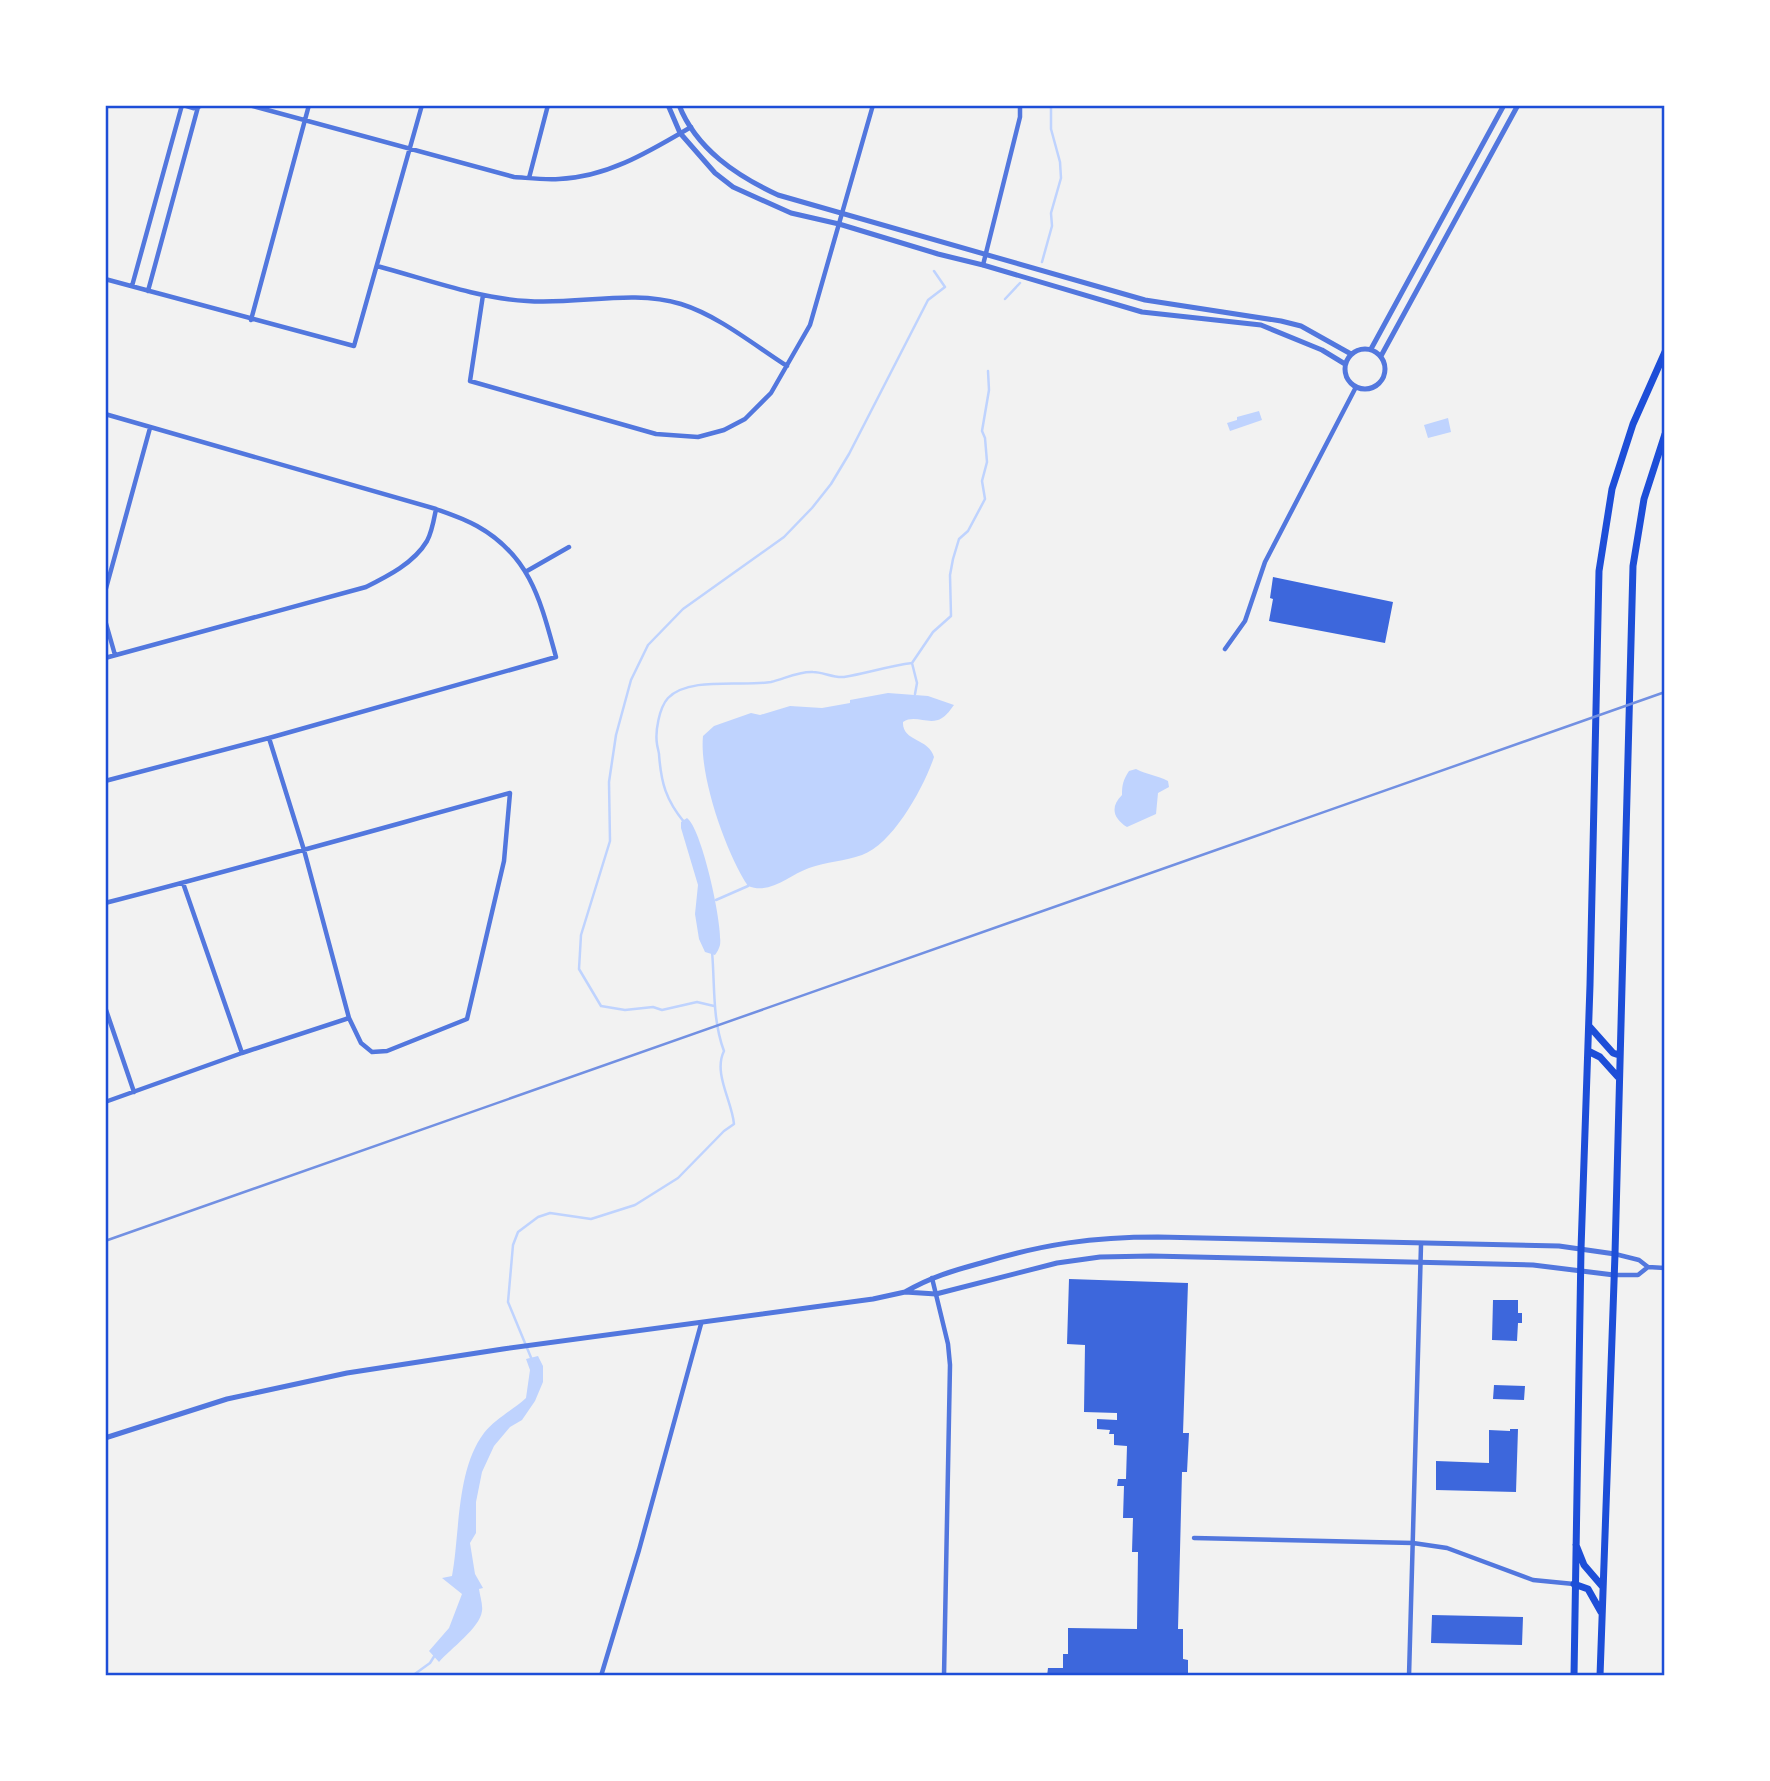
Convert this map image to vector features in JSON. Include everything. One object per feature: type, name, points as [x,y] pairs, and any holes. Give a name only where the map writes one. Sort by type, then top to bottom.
[{"type":"main road","points":[[1574,1676],[1581,1249],[1599,571],[1612,489],[1633,424],[1665,352]]},
{"type":"main road","points":[[1601,1676],[1633,566],[1644,499],[1665,433]]},
{"type":"main road","points":[[1589,1026],[1613,1053],[1619,1055]]},
{"type":"main road","points":[[1588,1051],[1600,1057],[1618,1077]]},
{"type":"main road","points":[[1575,1541],[1584,1565],[1602,1586]]},
{"type":"main road","points":[[1574,1584],[1588,1589],[1602,1612]]},
{"type":"street","points":[[132,286],[183,105],[201,106],[148,291]]},
{"type":"street","points":[[249,105],[514,177],[529,178],[559,179],[598,172],[633,160],[691,127]]},
{"type":"street","points":[[251,320],[309,105]]},
{"type":"street","points":[[105,279],[354,346],[422,105]]},
{"type":"street","points":[[529,178],[548,105]]},
{"type":"street","points":[[668,105],[680,133],[702,160],[733,187],[791,213],[839,223],[1142,312],[1261,325],[1322,350],[1345,364]]},
{"type":"street","points":[[679,105],[702,142],[722,162],[749,182],[778,195],[1145,300],[1301,326],[1351,354]]},
{"type":"street","points":[[483,295],[470,381],[656,434],[698,437],[735,424],[745,419],[771,393],[810,326],[873,105]]},
{"type":"street","points":[[984,265],[1020,117],[1020,105]]},
{"type":"street","points":[[1371,349],[1504,105]]},
{"type":"street","points":[[1381,356],[1518,105]]},
{"type":"street","points":[[377,266],[483,295],[545,302],[654,297],[684,305],[717,321],[787,366]]},
{"type":"street","points":[[1360,349],[1371,349],[1381,356],[1385,373],[1379,384],[1368,389],[1356,387],[1346,378],[1345,364],[1351,354],[1360,349]]},
{"type":"street","points":[[1225,649],[1245,621],[1265,562],[1356,387]]},
{"type":"street","points":[[105,414],[436,509],[477,526],[504,546],[527,571],[540,602],[556,657],[105,781]]},
{"type":"street","points":[[105,592],[150,428]]},
{"type":"street","points":[[105,658],[366,587],[394,573],[411,559],[428,540],[436,509]]},
{"type":"street","points":[[527,571],[569,547]]},
{"type":"street","points":[[105,620],[115,655]]},
{"type":"street","points":[[105,903],[183,883],[304,850],[510,793],[504,861],[467,1019],[387,1051],[372,1052],[361,1044],[349,1018],[304,850],[269,738]]},
{"type":"street","points":[[183,883],[242,1053]]},
{"type":"street","points":[[105,1007],[134,1092]]},
{"type":"street","points":[[105,1102],[349,1018]]},
{"type":"street","points":[[905,1292],[932,1277],[1055,1243],[1096,1238],[1559,1246],[1615,1254],[1639,1260],[1648,1267],[1665,1268]]},
{"type":"street","points":[[1409,1676],[1421,1245]]},
{"type":"street","points":[[105,1438],[227,1399],[346,1373],[503,1349],[701,1324],[905,1292],[936,1294],[1057,1263],[1100,1257],[1220,1257],[1521,1265],[1614,1275],[1638,1275],[1648,1267]]},
{"type":"street","points":[[932,1277],[948,1344],[950,1365],[944,1676]]},
{"type":"street","points":[[601,1676],[639,1550],[701,1324]]},
{"type":"street","points":[[1194,1538],[1413,1542],[1447,1548],[1533,1580],[1574,1584]]},
{"type":"water","points":[[1259,411],[1262,420],[1230,431],[1227,423],[1237,420],[1237,417]]},
{"type":"water","points":[[1448,418],[1451,432],[1428,438],[1424,425]]},
{"type":"water","points":[[888,693],[928,696],[954,705],[946,715],[937,720],[912,719],[903,722],[907,733],[927,746],[934,757],[915,798],[896,827],[874,849],[862,855],[809,868],[772,886],[748,886],[731,854],[716,814],[705,772],[703,736],[714,726],[751,713],[760,715],[790,706],[822,708]]},
{"type":"water","points":[[1136,769],[1168,781],[1169,787],[1158,793],[1156,814],[1127,827],[1116,816],[1115,808],[1122,795],[1127,774]]},
{"type":"water","points":[[687,818],[699,840],[715,899],[720,945],[715,955],[705,952],[699,939],[695,914],[698,885],[681,828],[681,822]]},
{"type":"water","points":[[538,1356],[543,1366],[543,1382],[535,1401],[522,1420],[510,1427],[494,1446],[482,1472],[476,1502],[476,1533],[470,1543],[475,1574],[483,1588],[479,1589],[482,1609],[480,1618],[439,1662],[429,1651],[449,1628],[462,1594],[442,1578],[452,1576],[460,1502],[468,1465],[484,1433],[526,1398],[530,1370],[526,1359]]},
{"type":"building","points":[[1273,577],[1393,602],[1385,643],[1269,621]]},
{"type":"building","points":[[1069,1279],[1188,1283],[1183,1433],[1189,1433],[1187,1472],[1182,1472],[1178,1629],[1183,1629],[1183,1659],[1188,1660],[1188,1676],[1047,1676],[1048,1668],[1063,1668],[1063,1654],[1068,1654],[1068,1628],[1137,1629],[1138,1552],[1132,1552],[1133,1518],[1123,1518],[1124,1486],[1117,1486],[1118,1479],[1126,1479],[1127,1446],[1114,1445],[1114,1434],[1109,1434],[1110,1430],[1097,1429],[1097,1419],[1117,1420],[1117,1413],[1084,1412],[1085,1345],[1067,1344]]},
{"type":"building","points":[[1493,1300],[1518,1300],[1518,1313],[1522,1313],[1522,1323],[1518,1323],[1517,1341],[1492,1340]]},
{"type":"building","points":[[1494,1385],[1525,1386],[1524,1400],[1493,1399]]},
{"type":"building","points":[[1518,1429],[1516,1492],[1436,1490],[1436,1461],[1489,1463],[1489,1430]]},
{"type":"building","points":[[1432,1615],[1523,1617],[1522,1645],[1431,1643]]},
{"type":"waterway","points":[[1042,262],[1061,178],[1060,162],[1051,129],[1051,105]]},
{"type":"waterway","points":[[714,1006],[697,1002],[662,1010],[653,1007],[625,1010],[601,1006],[579,969],[581,935],[610,841],[609,782],[616,735],[631,680],[648,645],[683,609],[784,537],[831,484],[928,300],[945,287],[934,271]]},
{"type":"waterway","points":[[1005,299],[1020,283]]},
{"type":"waterway","points":[[684,821],[666,791],[657,745],[658,720],[662,708],[668,698],[677,691],[702,685],[771,682],[808,672],[844,677],[912,663],[933,632],[951,616],[950,575],[953,559],[959,539],[968,531],[985,499],[982,481],[987,462],[982,431],[989,390],[988,371]]},
{"type":"waterway","points":[[912,663],[917,683],[915,694]]},
{"type":"waterway","points":[[716,900],[748,886]]},
{"type":"waterway","points":[[532,1360],[508,1302],[513,1245],[518,1232],[538,1217],[550,1213],[591,1219],[635,1205],[678,1178],[734,1124],[722,1078],[721,1060],[724,1051],[716,1014],[712,951]]},
{"type":"waterway","points":[[412,1676],[430,1663],[435,1655]]},
{"type":"railway","points":[[105,1241],[1665,692]]}]
